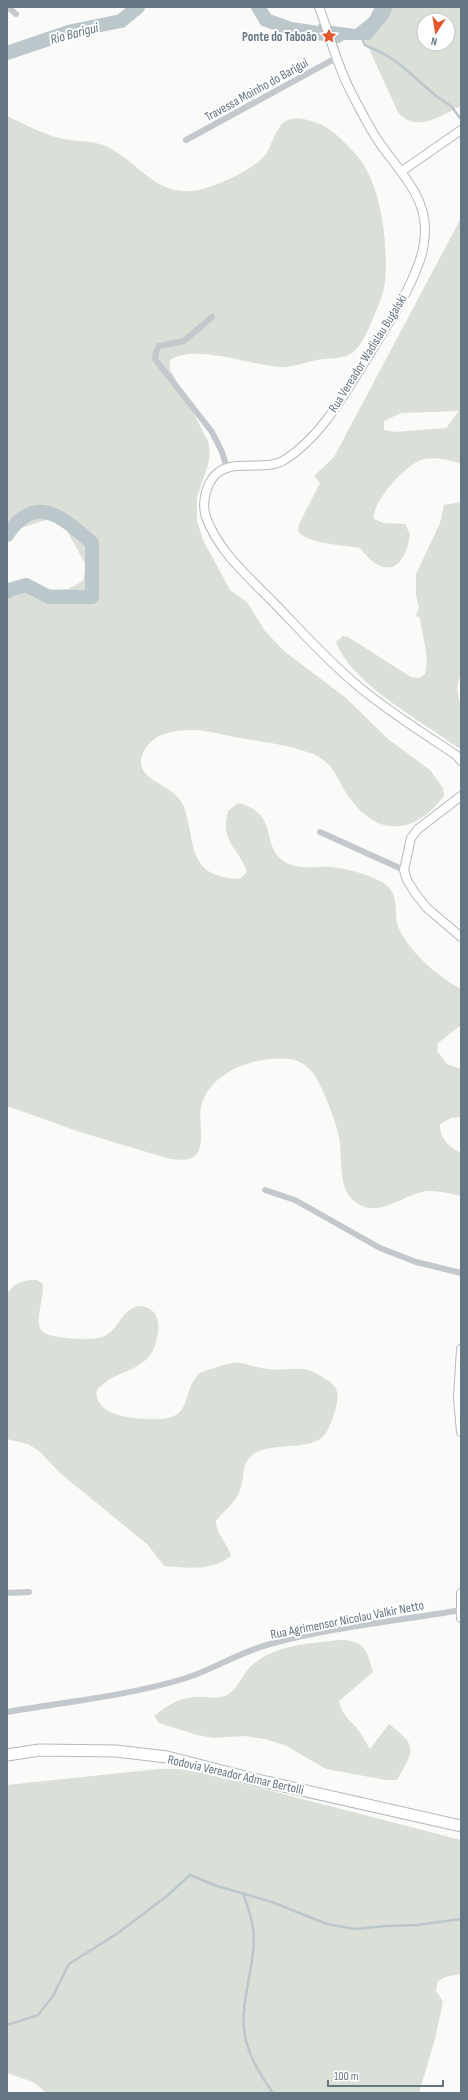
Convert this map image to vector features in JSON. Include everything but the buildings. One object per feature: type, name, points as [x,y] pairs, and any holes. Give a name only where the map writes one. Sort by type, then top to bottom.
[{"type":"highway","name":"Rodovia Vereador Admar Bertolli","points":[[7,1755],[40,1750],[116,1751],[167,1757],[253,1779],[461,1826]]},
{"type":"main road","name":"Rua Vereador Wadislau Bugalski","points":[[227,468],[238,466],[272,466],[284,461],[303,446],[338,404],[402,300],[418,268],[423,251],[426,232],[425,215],[402,171],[378,140],[346,82],[336,58],[319,7]]},
{"type":"main road","points":[[402,171],[461,130]]},
{"type":"main road","points":[[227,468],[213,476],[207,488],[204,502],[206,516],[221,547],[317,649],[359,686],[401,718],[456,755],[461,761]]},
{"type":"main road","points":[[461,796],[418,829],[411,838],[404,870],[407,880],[427,908],[461,937]]},
{"type":"main road","points":[[461,1349],[458,1379],[461,1432]]},
{"type":"main road","points":[[461,1593],[461,1613]]},
{"type":"street","points":[[8,7],[16,14]]},
{"type":"street","name":"Travessa Moinho do Barigui","points":[[186,140],[336,58]]},
{"type":"street","points":[[212,317],[184,341],[159,346],[155,359],[212,432],[222,452],[227,468]]},
{"type":"street","points":[[320,832],[404,870]]},
{"type":"street","points":[[265,1190],[296,1200],[380,1248],[416,1262],[461,1273]]},
{"type":"street","points":[[7,1593],[29,1592]]},
{"type":"street","name":"Rua Agrimensor Nicolau Valkir Netto","points":[[7,1712],[161,1685],[184,1678],[246,1651],[271,1644],[341,1629],[461,1613]]},
{"type":"shaded area","points":[[375,7],[393,7],[389,17],[370,40],[322,40],[318,24],[355,29],[369,18]]},
{"type":"shaded area","points":[[381,7],[461,7],[461,106],[437,118],[420,122],[412,122],[398,112],[359,27]]},
{"type":"shaded area","points":[[7,116],[52,136],[103,145],[115,151],[165,187],[191,191],[220,183],[252,166],[266,154],[276,133],[284,122],[297,118],[304,119],[316,122],[334,132],[360,159],[372,183],[381,210],[386,256],[385,283],[372,321],[364,338],[356,349],[350,354],[342,357],[322,359],[282,367],[269,366],[209,354],[181,355],[170,360],[170,369],[208,441],[210,452],[208,465],[197,497],[197,521],[203,540],[230,590],[247,602],[265,631],[284,651],[346,698],[388,739],[430,770],[443,788],[444,796],[421,818],[408,824],[396,826],[384,825],[372,820],[360,810],[346,793],[331,768],[325,761],[317,756],[286,746],[204,731],[179,731],[159,736],[146,748],[141,759],[141,764],[147,775],[170,790],[182,803],[197,858],[208,871],[216,875],[240,879],[247,872],[231,844],[226,831],[228,811],[238,803],[251,808],[259,814],[268,829],[272,846],[282,860],[293,866],[332,867],[364,874],[382,882],[388,887],[395,898],[396,918],[400,931],[405,940],[426,964],[443,978],[461,989],[461,1025],[438,1043],[437,1051],[447,1064],[461,1069],[461,1117],[451,1118],[440,1124],[440,1129],[446,1142],[461,1153],[461,1196],[444,1192],[428,1191],[409,1196],[382,1207],[373,1208],[363,1206],[354,1201],[345,1188],[339,1137],[332,1113],[317,1079],[311,1070],[306,1066],[290,1059],[277,1058],[250,1063],[236,1068],[224,1075],[214,1084],[206,1094],[201,1107],[200,1147],[196,1155],[186,1160],[170,1159],[80,1132],[7,1106],[7,595],[15,590],[68,589],[83,581],[86,565],[62,522],[46,520],[15,530],[7,527]]},
{"type":"shaded area","points":[[461,218],[461,464],[443,459],[424,459],[409,467],[384,493],[378,503],[374,519],[383,523],[405,524],[410,534],[403,557],[392,567],[385,567],[377,564],[360,548],[309,539],[298,531],[299,524],[320,483],[314,476],[334,457]],"holes":[[[459,411],[446,428],[396,432],[384,430],[384,421],[401,413]]]},
{"type":"shaded area","points":[[461,502],[461,672],[457,688],[461,709],[461,750],[409,715],[373,688],[344,658],[336,642],[343,636],[348,637],[411,677],[419,678],[425,674],[427,660],[425,646],[420,618],[416,616],[419,607],[416,595],[416,574],[440,523],[444,505]]},
{"type":"shaded area","points":[[37,1280],[43,1284],[39,1326],[45,1333],[51,1335],[80,1339],[102,1337],[112,1330],[128,1311],[140,1306],[153,1311],[156,1315],[158,1335],[148,1358],[141,1364],[108,1381],[96,1392],[100,1404],[113,1413],[131,1418],[149,1419],[168,1418],[177,1415],[182,1410],[190,1388],[200,1373],[231,1363],[242,1363],[260,1368],[276,1370],[303,1369],[317,1373],[335,1387],[338,1396],[334,1412],[326,1433],[319,1439],[311,1443],[301,1445],[268,1449],[258,1452],[247,1460],[237,1497],[216,1521],[220,1535],[231,1556],[224,1561],[208,1566],[190,1568],[164,1566],[148,1545],[60,1473],[39,1451],[28,1444],[7,1439],[7,1294],[16,1284],[20,1282]]},
{"type":"shaded area","points":[[341,1640],[355,1642],[364,1648],[367,1652],[373,1672],[339,1701],[341,1709],[358,1730],[370,1749],[389,1724],[399,1732],[409,1744],[411,1749],[410,1755],[397,1780],[386,1780],[326,1769],[285,1745],[264,1739],[244,1736],[214,1738],[197,1735],[159,1723],[154,1716],[175,1702],[187,1698],[216,1698],[225,1696],[236,1687],[251,1666],[260,1659],[282,1649],[318,1642]]},
{"type":"shaded area","points":[[158,1769],[179,1769],[202,1773],[461,1840],[461,1974],[445,1977],[438,1981],[436,1990],[443,2002],[435,2039],[419,2093],[47,2093],[33,2082],[7,2073],[7,1785]]},
{"type":"waterway","name":"Rio Barigui","points":[[7,53],[72,31],[121,21],[138,7]]},
{"type":"waterway","name":"Rio Barigui","points":[[258,7],[266,20],[291,29],[338,36]]},
{"type":"waterway","points":[[362,38],[365,45],[386,55],[402,66],[436,96],[451,106],[460,118]]},
{"type":"waterway","name":"Rio Barigui","points":[[7,535],[18,522],[28,514],[39,512],[49,513],[70,525],[92,543],[92,597],[49,597],[26,585],[7,592]]},
{"type":"waterway","points":[[7,2025],[38,2015],[53,1996],[69,1964],[118,1933],[167,1896],[190,1875],[214,1885],[272,1902],[327,1924],[355,1929],[417,1925],[461,1919]]},
{"type":"waterway","points":[[243,1893],[253,1928],[254,1943],[245,2003],[244,2033],[255,2065],[273,2093]]},
{"type":"place","name":"Ponte do Taboão","points":[[329,36]]}]
